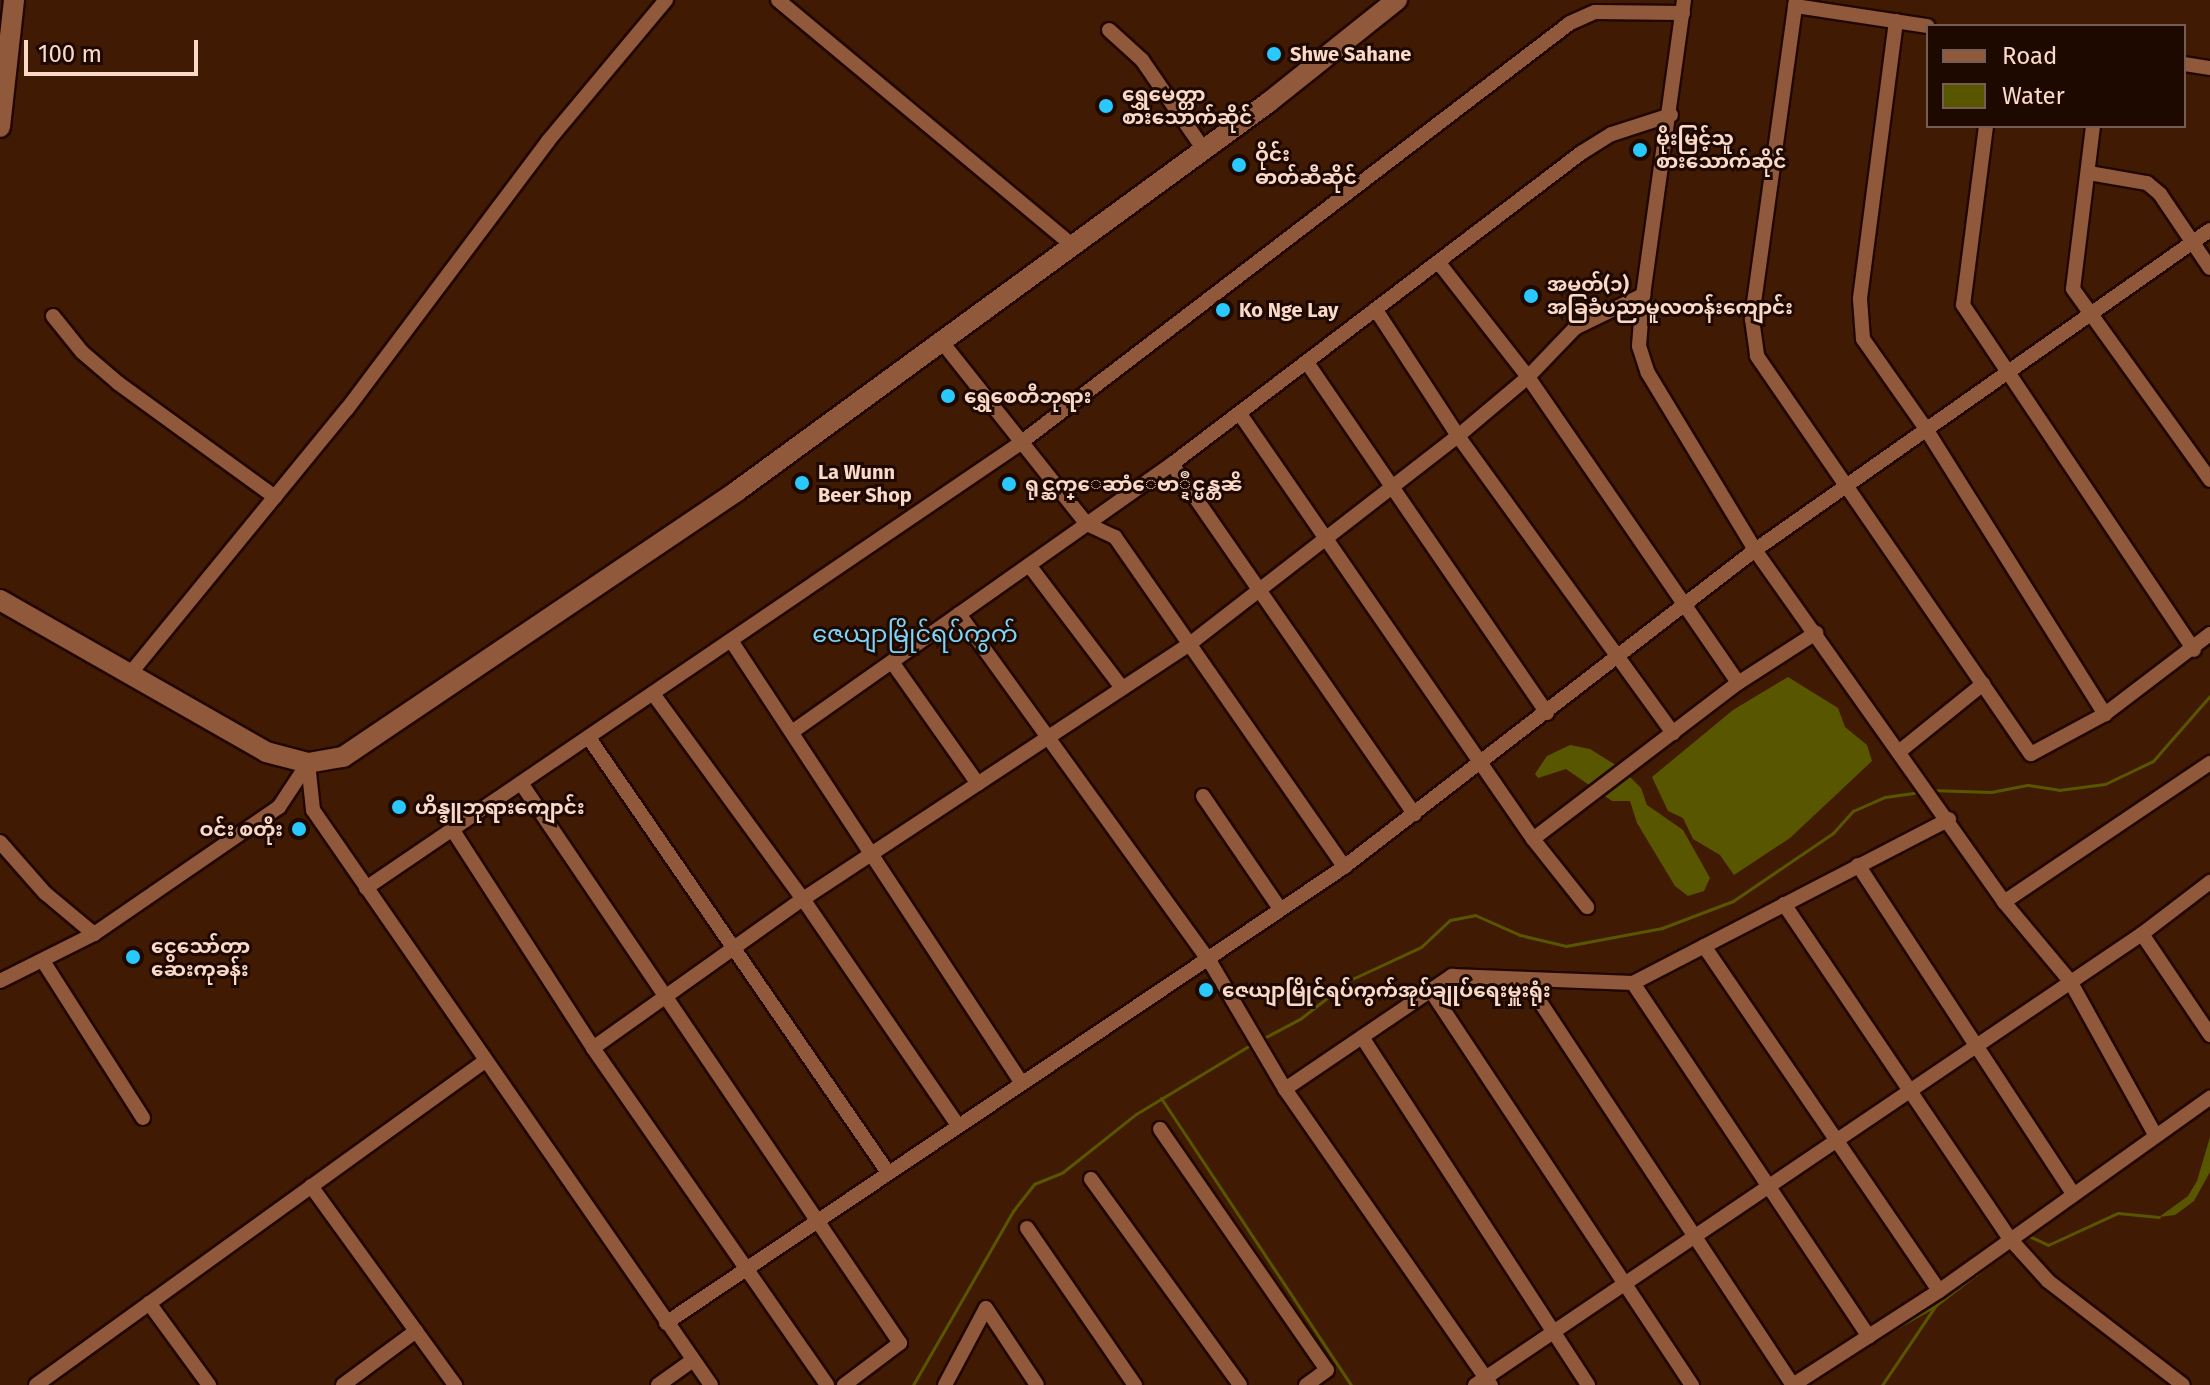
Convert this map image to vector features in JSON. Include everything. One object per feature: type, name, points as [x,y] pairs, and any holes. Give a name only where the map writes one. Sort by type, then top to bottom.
[{"type":"main road","points":[[0,127],[14,0]]},
{"type":"main road","points":[[0,600],[266,752],[308,763],[343,757],[737,491],[1071,244],[1204,150],[1397,0]]},
{"type":"street","points":[[129,675],[275,497],[478,239],[548,141],[666,0]]},
{"type":"street","points":[[778,0],[1071,244]]},
{"type":"street","points":[[1926,26],[1795,3],[1752,319],[1757,356],[2031,754],[2105,714],[2194,650],[2210,634]]},
{"type":"street","points":[[366,888],[1019,444],[1570,23],[1595,12],[1684,6],[1671,115],[1643,295],[1639,346],[1648,373],[1755,550],[1949,819],[2004,902],[2070,981],[2156,1136]]},
{"type":"street","points":[[1896,21],[1858,319],[1863,339],[1926,429],[2105,714]]},
{"type":"street","points":[[1109,30],[1142,60],[1204,150]]},
{"type":"street","points":[[2186,64],[2210,68]]},
{"type":"street","points":[[792,732],[1172,464],[1308,364],[1581,153],[1612,134],[1671,115]]},
{"type":"street","points":[[1986,128],[1963,305],[2194,650]]},
{"type":"street","points":[[2093,128],[2073,289],[2210,480]]},
{"type":"street","points":[[2089,173],[2147,183],[2210,268]]},
{"type":"street","points":[[666,1323],[816,1223],[887,1171],[1209,960],[1344,867],[1755,550],[2210,230]]},
{"type":"street","points":[[1439,263],[1528,377],[1683,608],[1738,683]]},
{"type":"street","points":[[593,1048],[803,899],[1191,643],[1458,436],[1528,377],[1575,328],[1643,295]]},
{"type":"street","points":[[1376,310],[1458,436],[1615,658],[1673,733]]},
{"type":"street","points":[[53,316],[82,352],[118,383],[275,497]]},
{"type":"street","points":[[942,342],[1019,444],[1087,524],[1115,537],[1344,867]]},
{"type":"street","points":[[1308,364],[1394,484],[1547,713]]},
{"type":"street","points":[[1240,414],[1480,764],[1533,839],[1587,907]]},
{"type":"street","points":[[1172,464],[1414,814]]},
{"type":"street","points":[[1029,565],[1122,688]]},
{"type":"street","points":[[959,614],[1209,960],[1285,1089],[1484,1382],[1553,1332],[2142,934],[2210,882]]},
{"type":"street","points":[[1533,839],[1738,683],[1816,633]]},
{"type":"street","points":[[732,642],[1021,1082]]},
{"type":"street","points":[[892,662],[978,784]]},
{"type":"street","points":[[1900,751],[1983,684]]},
{"type":"street","points":[[654,695],[803,899],[958,1125]]},
{"type":"street","points":[[589,738],[887,1171]]},
{"type":"street","points":[[308,763],[313,810],[711,1385]]},
{"type":"street","points":[[0,981],[94,934],[279,807],[308,763]]},
{"type":"street","points":[[2004,902],[2210,763]]},
{"type":"street","points":[[521,783],[900,1343],[844,1385]]},
{"type":"street","points":[[1203,796],[1280,909]]},
{"type":"street","points":[[1285,1089],[1452,976],[1633,983],[1949,819]]},
{"type":"street","points":[[452,829],[593,1048],[827,1385]]},
{"type":"street","points":[[0,842],[45,893],[94,934]]},
{"type":"street","points":[[1858,865],[2073,1193]]},
{"type":"street","points":[[1784,904],[2011,1240],[2048,1281],[2183,1385]]},
{"type":"street","points":[[2142,934],[2210,1035]]},
{"type":"street","points":[[1704,946],[1939,1291]]},
{"type":"street","points":[[43,961],[143,1118]]},
{"type":"street","points":[[1525,979],[1793,1385],[1939,1291],[2210,1098]]},
{"type":"street","points":[[1633,983],[1869,1337]]},
{"type":"street","points":[[1431,991],[1692,1385]]},
{"type":"street","points":[[1362,1037],[1588,1385]]},
{"type":"street","points":[[36,1385],[485,1061]]},
{"type":"street","points":[[1160,1129],[1327,1370],[1306,1385]]},
{"type":"street","points":[[1091,1179],[1240,1385]]},
{"type":"street","points":[[311,1186],[455,1385]]},
{"type":"street","points":[[1027,1228],[1135,1385]]},
{"type":"street","points":[[149,1303],[209,1385]]},
{"type":"street","points":[[945,1385],[986,1308],[1037,1385]]},
{"type":"street","points":[[343,1385],[416,1331]]},
{"type":"street","points":[[658,1385],[693,1360]]},
{"type":"water","points":[[1788,677],[1838,708],[1845,727],[1867,745],[1872,761],[1790,838],[1734,875],[1720,855],[1693,839],[1683,818],[1668,811],[1652,777],[1733,710]]},
{"type":"water","points":[[1570,745],[1590,749],[1622,769],[1641,788],[1647,805],[1683,830],[1710,878],[1704,891],[1688,896],[1675,886],[1637,823],[1630,801],[1612,801],[1566,769],[1538,778],[1535,774],[1547,756]]},
{"type":"water","points":[[2210,1137],[2210,1172],[2194,1201],[2175,1215],[2159,1217],[2188,1196],[2197,1181]]},
{"type":"waterway","points":[[1930,790],[1991,792],[2028,785],[2059,790],[2105,784],[2153,761],[2210,696]]},
{"type":"waterway","points":[[1262,1039],[1300,1019],[1350,980],[1421,947],[1450,920],[1475,915],[1520,935],[1566,946],[1662,928],[1733,901],[1833,833],[1853,811],[1885,797],[1919,792]]},
{"type":"waterway","points":[[913,1385],[1013,1211],[1034,1184],[1063,1172],[1136,1114],[1252,1044]]},
{"type":"waterway","points":[[1161,1098],[1351,1385]]},
{"type":"waterway","points":[[2021,1241],[2029,1236],[2048,1245],[2118,1213],[2159,1217]]},
{"type":"waterway","points":[[1882,1385],[1936,1305],[1996,1259]]},
{"type":"waterway","points":[[1883,1335],[1933,1307]]},
{"type":"place","name":"Shwe Sahane","points":[[1274,54]]},
{"type":"place","name":"ရွှေမေတ္တာ စားသောက်ဆိုင်","points":[[1106,106]]},
{"type":"place","name":"မိုးမြင့်သူ စားသောက်ဆိုင်","points":[[1640,150]]},
{"type":"place","name":"ဝိုင်း ဓာတ်ဆီဆိုင်","points":[[1239,165]]},
{"type":"place","name":"အမှတ်(၁) အခြခံပညာမူလတန်းကျောင်း","points":[[1531,296]]},
{"type":"place","name":"Ko Nge Lay","points":[[1223,310]]},
{"type":"place","name":"ရွှေစေတီဘုရား","points":[[948,396]]},
{"type":"place","name":"La Wunn Beer Shop","points":[[802,483]]},
{"type":"place","name":"ရုင္ဆက္ေဆာံေဗာ္ဍဳင္မန္တၼိ","points":[[1009,484]]},
{"type":"place","name":"ဟိန္ဒူဘုရားကျောင်း","points":[[399,807]]},
{"type":"place","name":"ဝင်း စတိုး","points":[[299,829]]},
{"type":"place","name":"ငွေသော်တာ ဆေးကုခန်း","points":[[133,957]]},
{"type":"place","name":"ဇေယျာမြိုင်ရပ်ကွက်အုပ်ချုပ်ရေးမှူးရုံး","points":[[1206,990]]},
{"type":"district","name":"ဇေယျာမြိုင်ရပ်ကွက်","points":[[915,635]]}]
